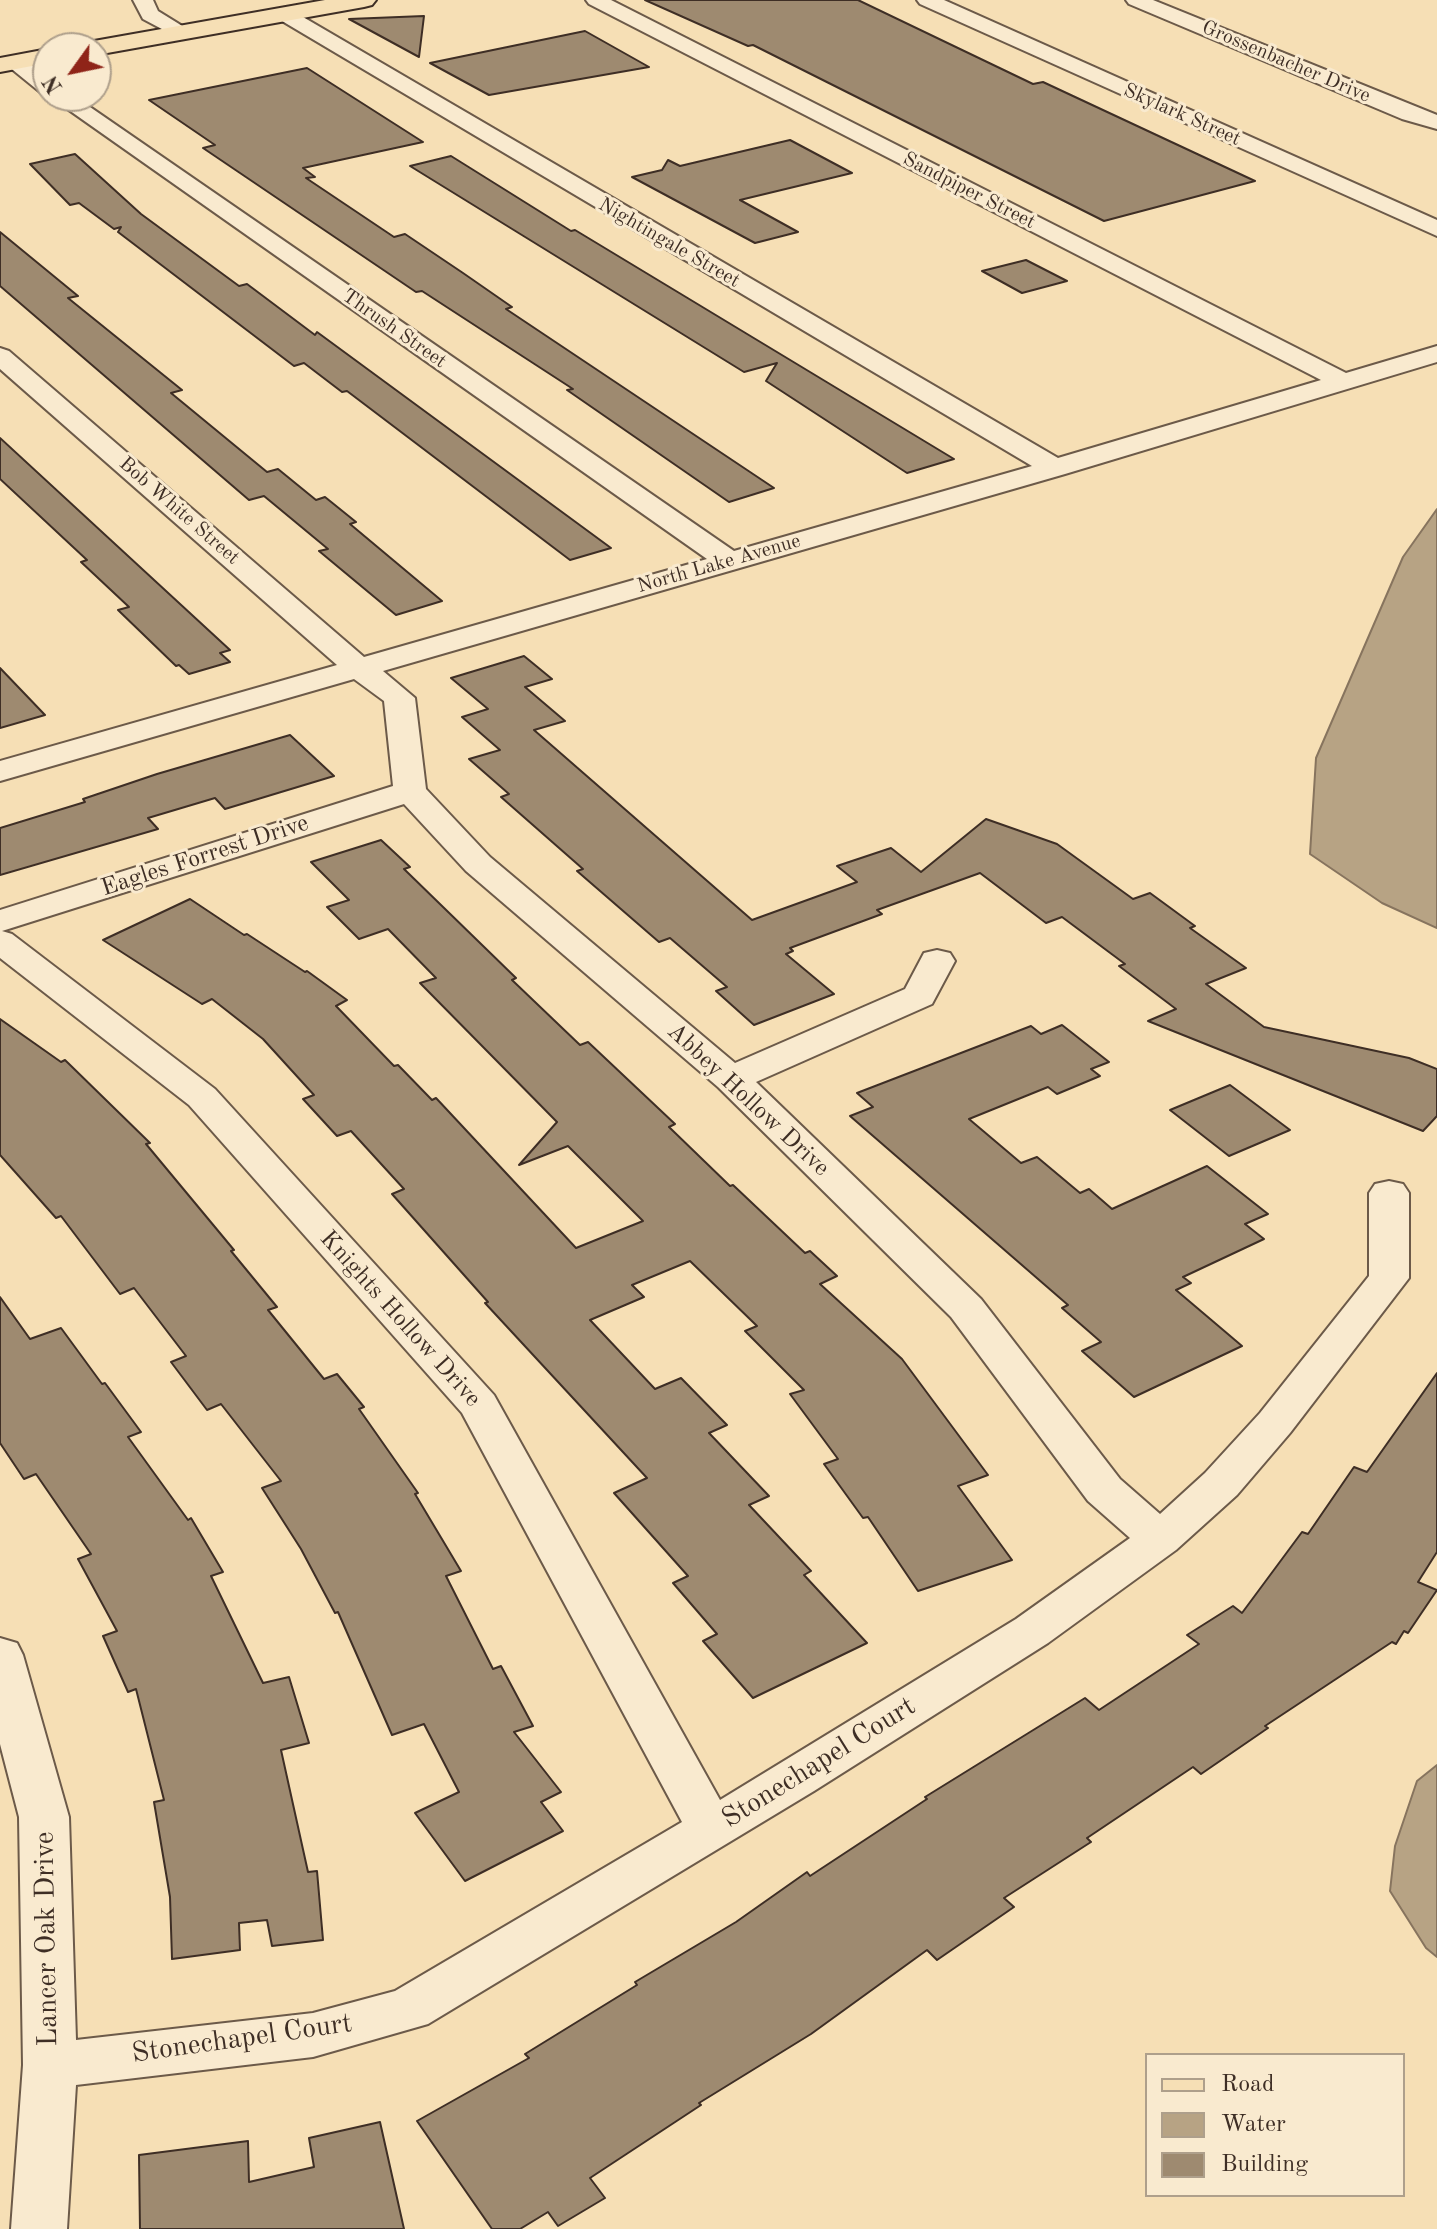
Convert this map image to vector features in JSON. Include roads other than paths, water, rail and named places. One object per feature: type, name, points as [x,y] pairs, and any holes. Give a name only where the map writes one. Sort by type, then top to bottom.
[{"type":"main road","points":[[112,45],[364,0]]},
{"type":"main road","points":[[8,63],[32,59]]},
{"type":"street","points":[[143,0],[150,15],[182,32]]},
{"type":"street","name":"Sandpiper Street","points":[[596,0],[1342,381]]},
{"type":"street","name":"Skylark Street","points":[[927,0],[1437,229]]},
{"type":"street","name":"Grossenbacher Drive","points":[[1136,0],[1410,114],[1437,122]]},
{"type":"street","name":"Nightingale Street","points":[[284,14],[1055,468]]},
{"type":"street","points":[[8,63],[32,77]]},
{"type":"street","name":"Thrush Street","points":[[83,112],[729,561]]},
{"type":"street","name":"North Lake Avenue","points":[[0,771],[1055,468],[1437,354]]},
{"type":"street","name":"Bob White Street","points":[[0,356],[358,667]]},
{"type":"street","points":[[358,667],[399,698],[410,791]]},
{"type":"street","name":"Eagles Forrest Drive","points":[[0,921],[410,791]]},
{"type":"street","name":"Abbey Hollow Drive","points":[[410,791],[478,864],[731,1079],[966,1308],[1104,1490],[1160,1539]]},
{"type":"street","name":"Knights Hollow Drive","points":[[0,941],[202,1097],[479,1405],[711,1830]]},
{"type":"street","points":[[731,1079],[919,996],[937,961]]},
{"type":"street","name":"Stonechapel Court","points":[[50,2065],[313,2035],[409,2009],[711,1830],[1032,1631],[1160,1539],[1221,1484],[1275,1423],[1389,1278],[1389,1193]]},
{"type":"street","name":"Lancer Oak Drive","points":[[0,1655],[44,1817],[50,2065],[39,2229]]},
{"type":"water","points":[[1437,509],[1437,928],[1382,903],[1310,854],[1316,758],[1403,557]]},
{"type":"water","points":[[1437,1765],[1437,1957],[1426,1948],[1390,1891],[1395,1846],[1417,1781]]}]
